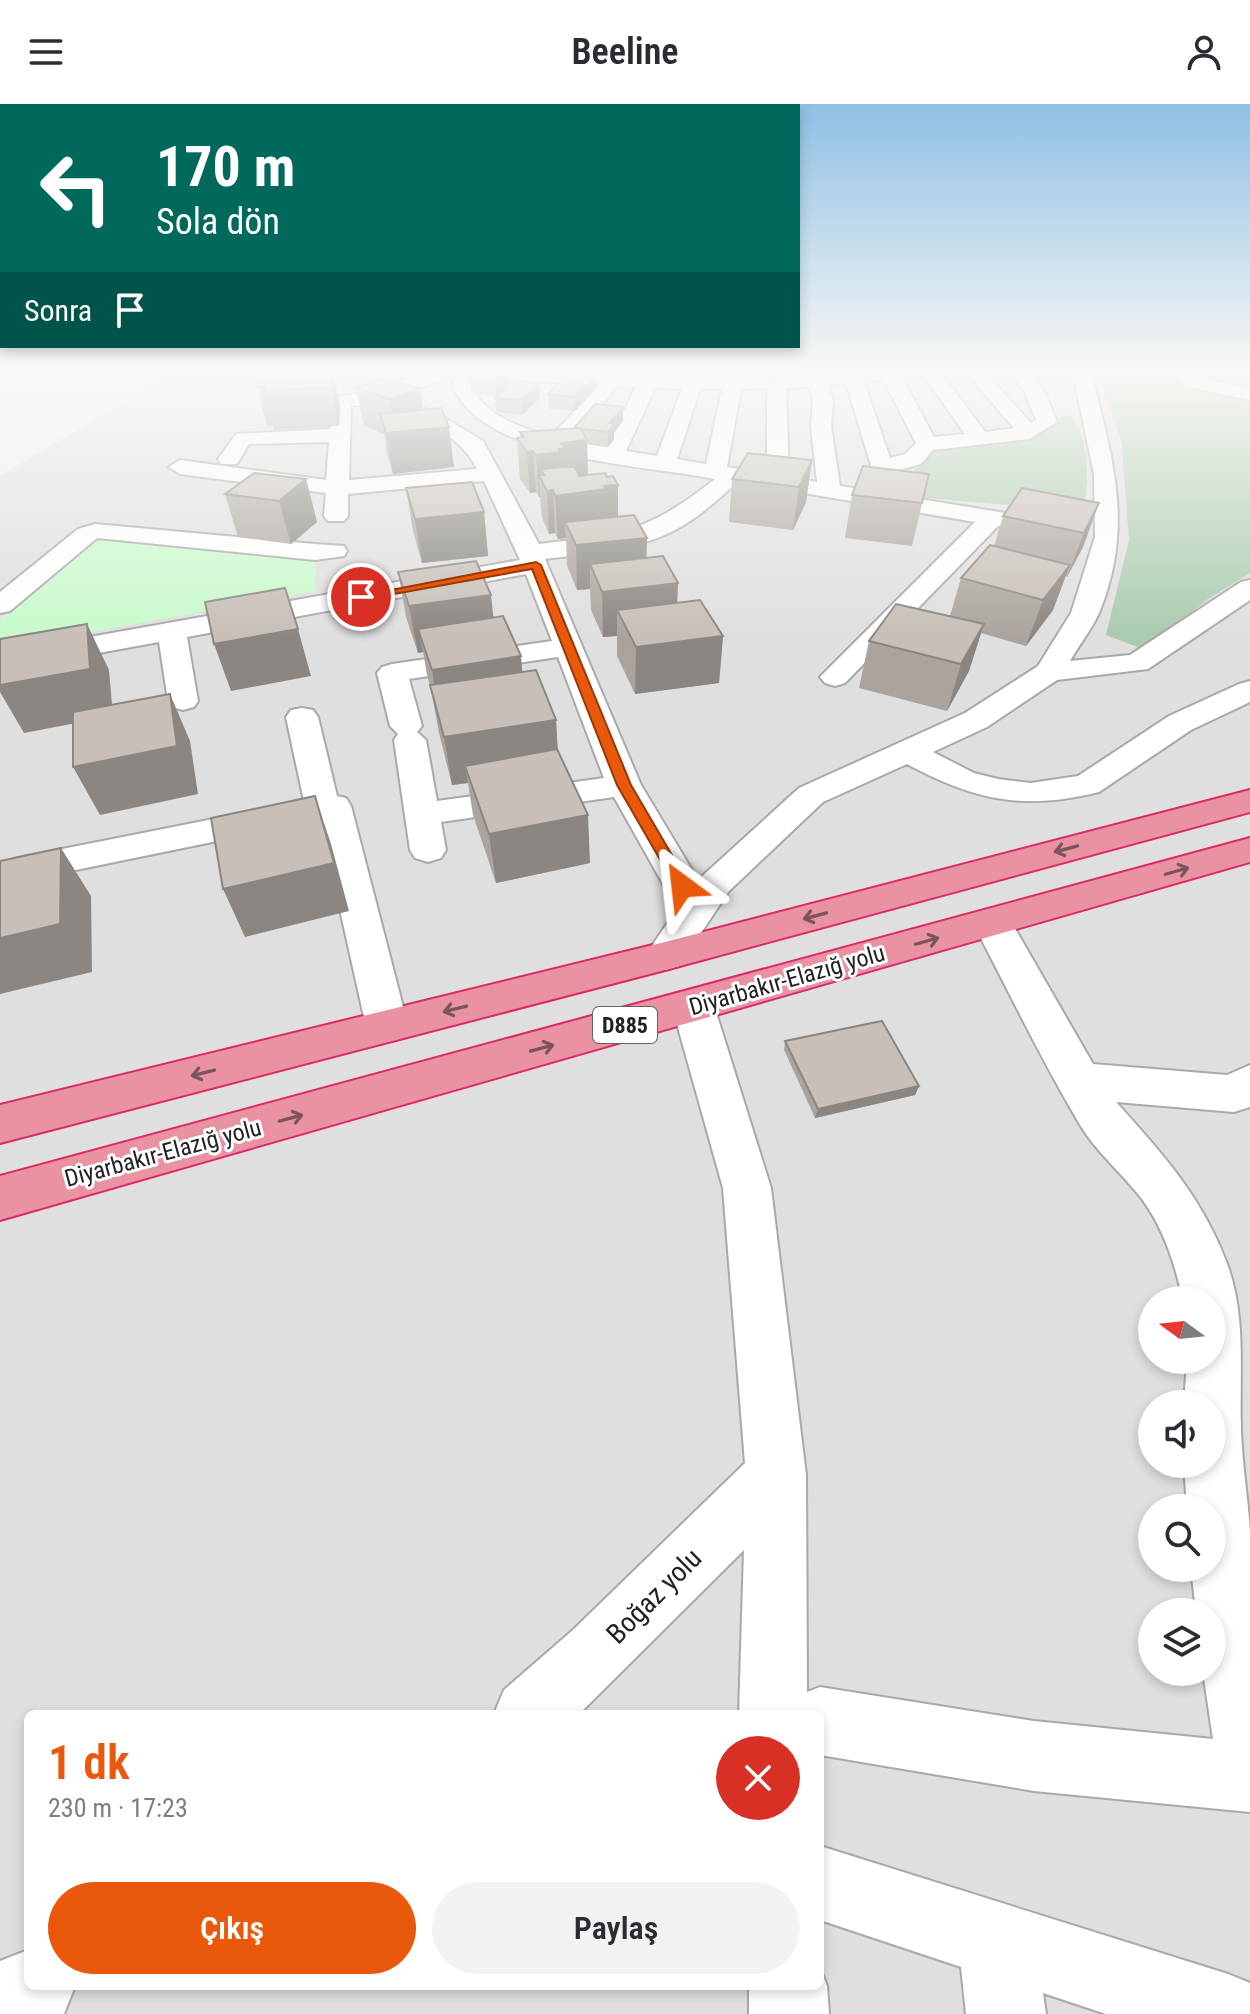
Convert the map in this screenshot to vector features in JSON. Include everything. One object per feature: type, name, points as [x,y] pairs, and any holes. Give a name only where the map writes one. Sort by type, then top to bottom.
[{"type":"highway","name":"D885","points":[[0,1124],[665,956],[1250,801]]},
{"type":"highway","name":"Diyarbakır-Elazığ yolu","points":[[0,1198],[1250,850]]},
{"type":"street","points":[[332,602],[339,458]]},
{"type":"street","points":[[482,458],[533,559],[624,785],[697,911]]},
{"type":"street","points":[[627,458],[1107,537]]},
{"type":"street","points":[[665,464],[667,458]]},
{"type":"street","points":[[0,662],[332,602],[630,538],[659,528],[692,508],[724,473],[725,458]]},
{"type":"street","points":[[778,458],[778,482]]},
{"type":"street","points":[[825,458],[829,491]]},
{"type":"street","points":[[880,458],[892,496]]},
{"type":"street","points":[[883,467],[914,458]]},
{"type":"street","points":[[665,956],[716,882],[811,795],[976,720],[1049,672],[1085,613],[1107,537],[1105,474],[1101,458]]},
{"type":"street","points":[[257,500],[251,495],[181,476],[337,488],[490,474]]},
{"type":"street","points":[[835,677],[992,518]]},
{"type":"street","points":[[212,541],[234,522]]},
{"type":"street","points":[[0,605],[91,532],[108,530],[315,552],[335,551]]},
{"type":"street","points":[[1049,672],[1138,663],[1250,588]]},
{"type":"street","points":[[172,631],[183,701]]},
{"type":"street","points":[[428,850],[408,733],[392,673],[570,647]]},
{"type":"street","points":[[907,751],[962,780],[998,789],[1031,793],[1087,785],[1180,723],[1250,690]]},
{"type":"street","points":[[302,717],[323,809]]},
{"type":"street","points":[[422,814],[624,785]]},
{"type":"street","points":[[27,868],[334,806],[387,1026]]},
{"type":"street","points":[[992,923],[1097,1113],[1159,1184],[1175,1208],[1201,1263],[1207,1286]]},
{"type":"street","points":[[693,1006],[747,1188],[776,1475],[788,1710]]},
{"type":"street","points":[[1078,1081],[1245,1095]]},
{"type":"street","points":[[1213,1374],[1216,1516],[1226,1609],[1250,1750]]},
{"type":"street","name":"Boğaz yolu","points":[[532,1710],[596,1653],[776,1475]]},
{"type":"street","points":[[824,1722],[921,1740],[1074,1762],[1250,1777]]},
{"type":"street","points":[[824,1884],[1200,2009]]},
{"type":"street","points":[[997,1940],[1006,2014]]},
{"type":"street","points":[[0,2001],[26,1990]]},
{"type":"street","points":[[788,1990],[789,2014]]},
{"type":"shaded area","points":[[30,458],[1250,458],[1250,2014],[0,2014],[0,476]]},
{"type":"green space","points":[[922,458],[1086,458],[1087,467],[1081,519],[1017,506],[905,496],[911,475]]},
{"type":"green space","points":[[1123,458],[1250,458],[1250,573],[1208,599],[1145,650],[1106,635],[1129,540]]},
{"type":"green space","points":[[97,536],[316,561],[315,591],[0,649],[0,620]]},
{"type":"building","points":[[745,458],[812,460],[799,487],[732,479]]},
{"type":"building","points":[[863,466],[929,474],[922,503],[852,495]]},
{"type":"building","points":[[575,467],[579,476],[605,473],[607,477],[613,476],[618,485],[555,496],[553,490],[547,491],[539,475],[544,475],[541,469]]},
{"type":"building","points":[[254,473],[306,479],[279,501],[225,494]]},
{"type":"building","points":[[472,482],[484,512],[415,519],[406,488]]},
{"type":"building","points":[[1022,488],[1099,503],[1084,533],[1003,516]]},
{"type":"building","points":[[634,515],[647,538],[576,545],[565,522]]},
{"type":"building","points":[[990,545],[1070,565],[1043,600],[961,578]]},
{"type":"building","points":[[663,556],[678,583],[602,592],[590,564]]},
{"type":"building","points":[[476,561],[491,595],[409,606],[398,572]]},
{"type":"building","points":[[285,588],[298,629],[214,644],[205,602]]},
{"type":"building","points":[[700,600],[723,636],[636,647],[617,610]]},
{"type":"building","points":[[896,604],[984,624],[961,664],[869,641]]},
{"type":"building","points":[[503,616],[521,656],[432,670],[418,629]]},
{"type":"building","points":[[87,624],[90,669],[0,685],[0,639]]},
{"type":"building","points":[[536,670],[556,720],[444,737],[430,685]]},
{"type":"building","points":[[170,694],[177,746],[73,767],[73,712]]},
{"type":"building","points":[[557,749],[588,815],[489,834],[465,766]]},
{"type":"building","points":[[315,796],[334,863],[223,889],[211,818]]},
{"type":"building","points":[[61,848],[60,924],[0,938],[0,861]]},
{"type":"building","points":[[882,1021],[919,1086],[818,1109],[785,1041]]},
{"type":"route","points":[[361,597],[536,565],[624,785],[682,886]]}]
